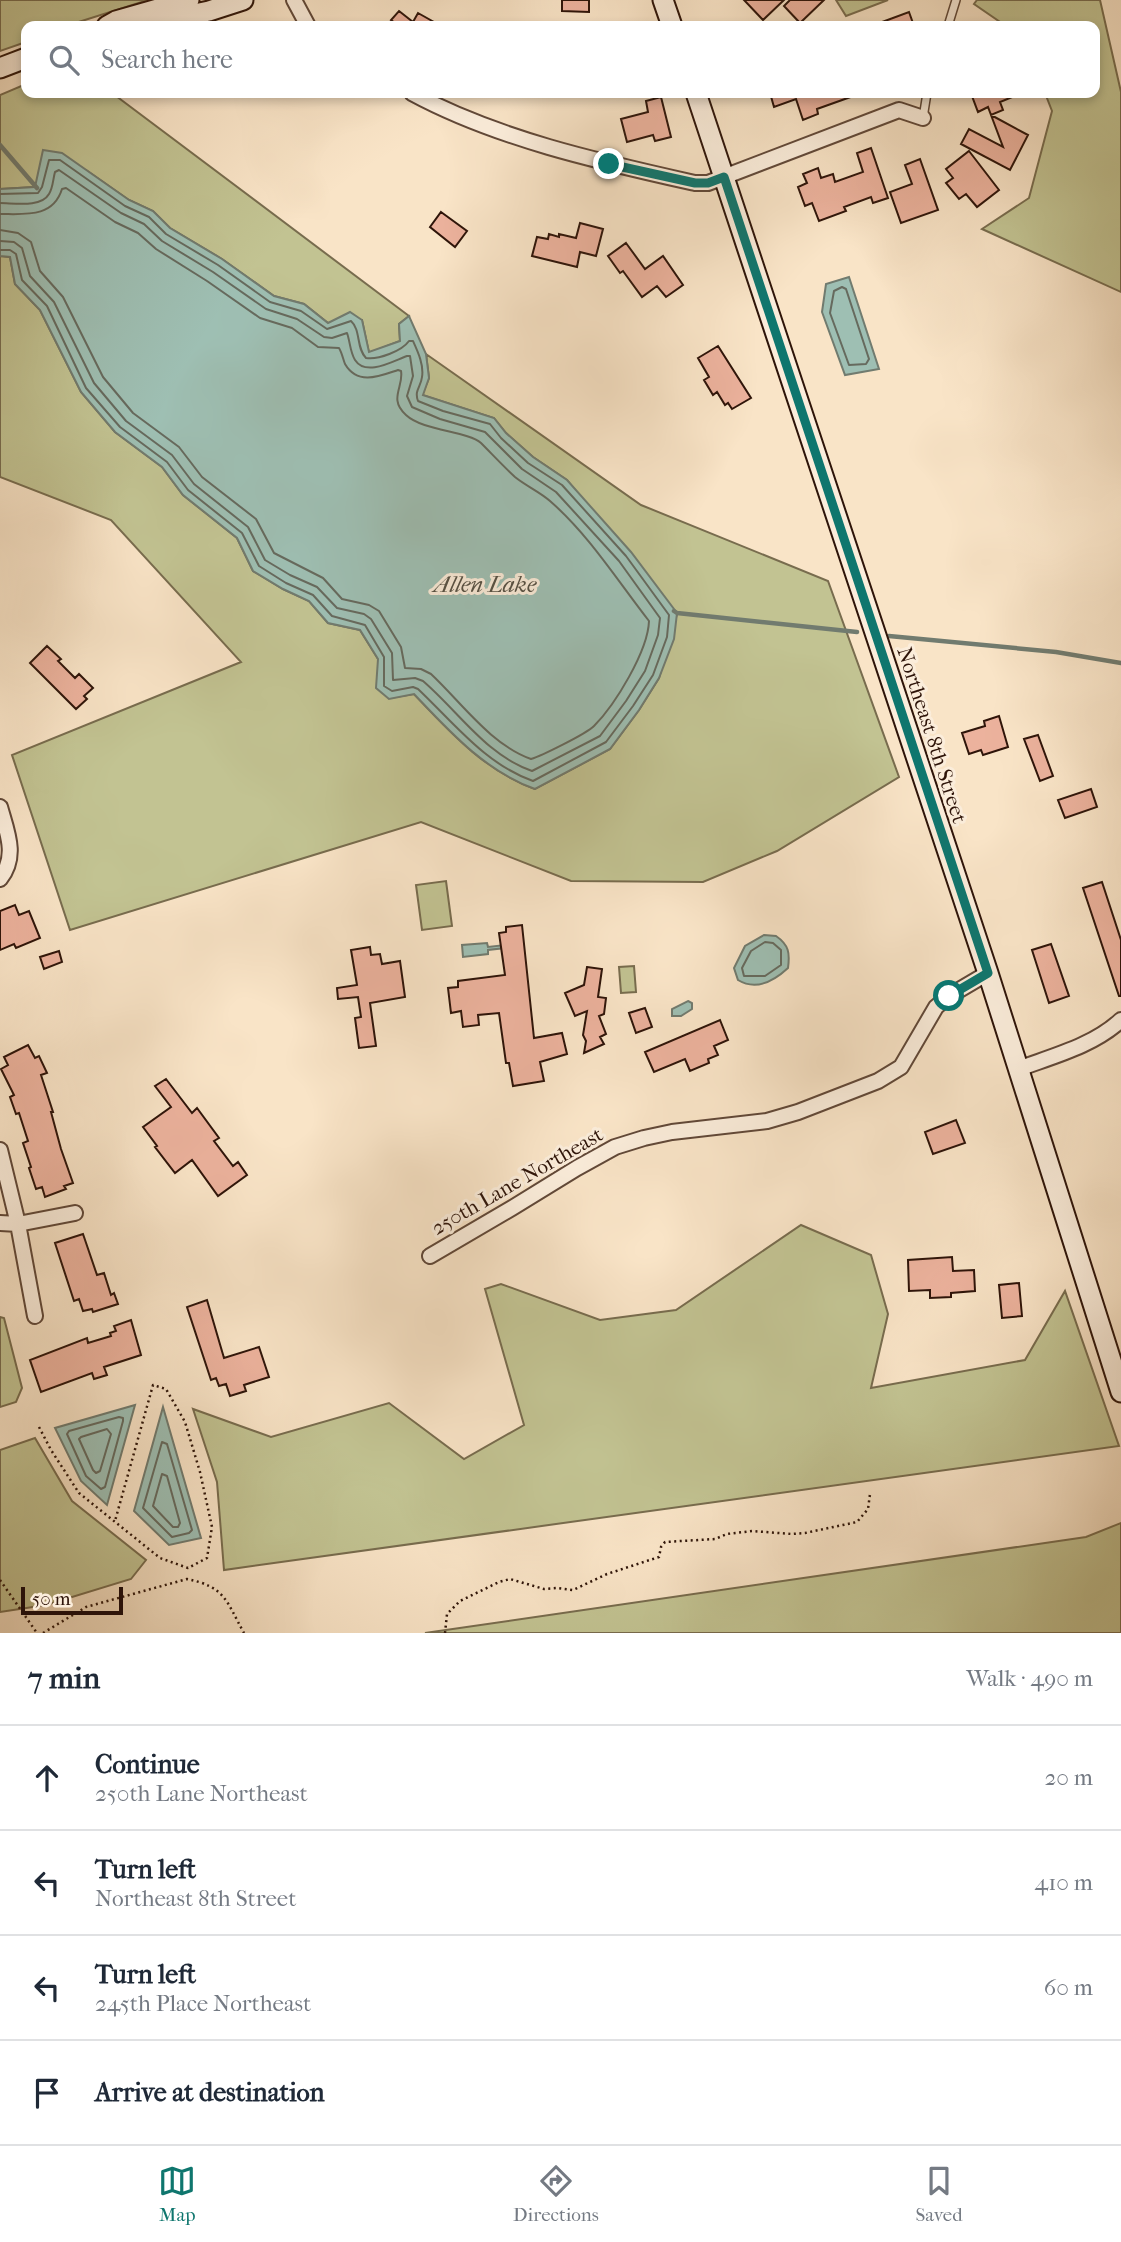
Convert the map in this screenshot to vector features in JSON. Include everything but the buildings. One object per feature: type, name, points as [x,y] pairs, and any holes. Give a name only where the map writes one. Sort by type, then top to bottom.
[{"type":"street","points":[[116,21],[189,0]]},
{"type":"street","points":[[154,21],[207,5],[243,0]]},
{"type":"street","points":[[294,0],[305,21]]},
{"type":"street","points":[[663,0],[670,21]]},
{"type":"street","points":[[0,68],[21,60]]},
{"type":"street","points":[[423,98],[481,125],[609,164],[695,183],[708,183],[900,110],[923,118]]},
{"type":"street","name":"Northeast 8th Street","points":[[697,98],[988,973],[1121,1392]]},
{"type":"street","points":[[0,807],[10,840],[11,856],[0,879]]},
{"type":"street","name":"250th Lane Northeast","points":[[430,1256],[615,1147],[672,1132],[766,1121],[799,1112],[885,1077],[901,1067],[936,1007],[988,973]]},
{"type":"street","points":[[1018,1069],[1084,1044],[1121,1020]]},
{"type":"street","points":[[0,1150],[18,1224],[35,1316]]},
{"type":"street","points":[[0,1223],[18,1224],[75,1213]]},
{"type":"lane","points":[[950,21],[956,0]]},
{"type":"lane","points":[[923,118],[926,98]]},
{"type":"path","points":[[39,1427],[79,1493],[160,1558],[188,1568],[207,1558],[212,1527],[185,1422],[166,1389],[153,1385],[115,1521]]},
{"type":"path","points":[[445,1633],[447,1614],[460,1601],[499,1582],[510,1579],[544,1589],[573,1590],[607,1574],[659,1557],[665,1542],[715,1539],[727,1534],[752,1531],[805,1533],[857,1522],[868,1510],[870,1494]]},
{"type":"path","points":[[43,1633],[86,1607],[187,1579],[218,1589],[244,1633]]},
{"type":"path","points":[[0,1580],[37,1633]]},
{"type":"green space","points":[[0,0],[148,0],[82,21],[21,21],[21,44],[0,51]]},
{"type":"green space","points":[[836,0],[888,0],[846,16]]},
{"type":"green space","points":[[977,0],[1100,0],[1121,92],[1121,292],[982,229],[1029,198],[1052,111],[1047,98],[1100,98],[1100,21],[999,21],[974,4]]},
{"type":"green space","points":[[21,86],[21,98],[119,98],[409,316],[399,324],[400,341],[369,353],[362,320],[328,323],[304,304],[274,296],[222,259],[170,228],[153,211],[129,200],[86,170],[35,187],[0,189],[0,95]]},
{"type":"green space","points":[[0,256],[10,257],[15,284],[40,310],[81,392],[115,432],[162,467],[183,495],[237,538],[253,571],[309,601],[328,623],[360,630],[378,659],[389,698],[414,694],[469,749],[500,772],[535,789],[610,749],[659,678],[677,614],[567,480],[533,457],[506,433],[494,418],[422,395],[429,378],[426,354],[641,505],[828,581],[899,777],[777,851],[703,882],[571,881],[421,822],[70,930],[12,755],[241,662],[111,520],[0,477]]},
{"type":"green space","points":[[446,881],[452,926],[422,930],[416,885]]},
{"type":"green space","points":[[634,966],[636,992],[621,993],[619,967]]},
{"type":"green space","points":[[801,1225],[871,1255],[888,1314],[871,1388],[1025,1360],[1065,1291],[1119,1446],[224,1570],[217,1482],[193,1409],[271,1437],[389,1403],[464,1459],[524,1425],[485,1289],[501,1284],[600,1320],[676,1310]]},
{"type":"green space","points":[[0,1317],[4,1318],[22,1388],[16,1402],[0,1407]]},
{"type":"green space","points":[[35,1438],[72,1501],[146,1560],[131,1579],[46,1605],[0,1612],[0,1450]]},
{"type":"green space","points":[[1121,1523],[1121,1633],[425,1633],[1086,1537]]},
{"type":"water","name":"Allen Lake","points":[[43,150],[62,153],[129,200],[153,211],[170,228],[222,259],[274,296],[304,304],[328,323],[350,312],[362,320],[369,352],[400,341],[399,324],[409,316],[426,354],[429,378],[423,395],[494,418],[506,433],[533,457],[567,480],[631,552],[677,613],[674,639],[659,678],[610,749],[535,789],[500,772],[469,749],[414,694],[389,699],[376,688],[378,659],[360,630],[328,623],[309,601],[253,571],[237,538],[183,495],[162,467],[115,432],[81,392],[40,310],[15,284],[10,257],[0,256],[0,189],[35,187]]},
{"type":"water","points":[[849,277],[879,369],[845,375],[822,312],[826,284]]},
{"type":"water","points":[[764,935],[776,936],[784,943],[789,954],[788,968],[764,983],[751,985],[738,980],[734,968],[745,946]]},
{"type":"water","points":[[487,943],[488,947],[505,945],[505,948],[488,950],[488,954],[463,957],[462,945]]},
{"type":"water","points":[[688,1001],[692,1003],[692,1009],[681,1016],[672,1016],[672,1009]]},
{"type":"water","points":[[135,1405],[107,1505],[81,1481],[55,1428]]},
{"type":"water","points":[[163,1407],[201,1538],[169,1545],[134,1511]]},
{"type":"waterway","points":[[0,145],[37,188]]},
{"type":"waterway","points":[[674,611],[857,632]]},
{"type":"waterway","points":[[889,636],[1056,652],[1121,663]]},
{"type":"route","points":[[609,164],[695,183],[708,183],[724,177],[988,973],[949,996]]}]
